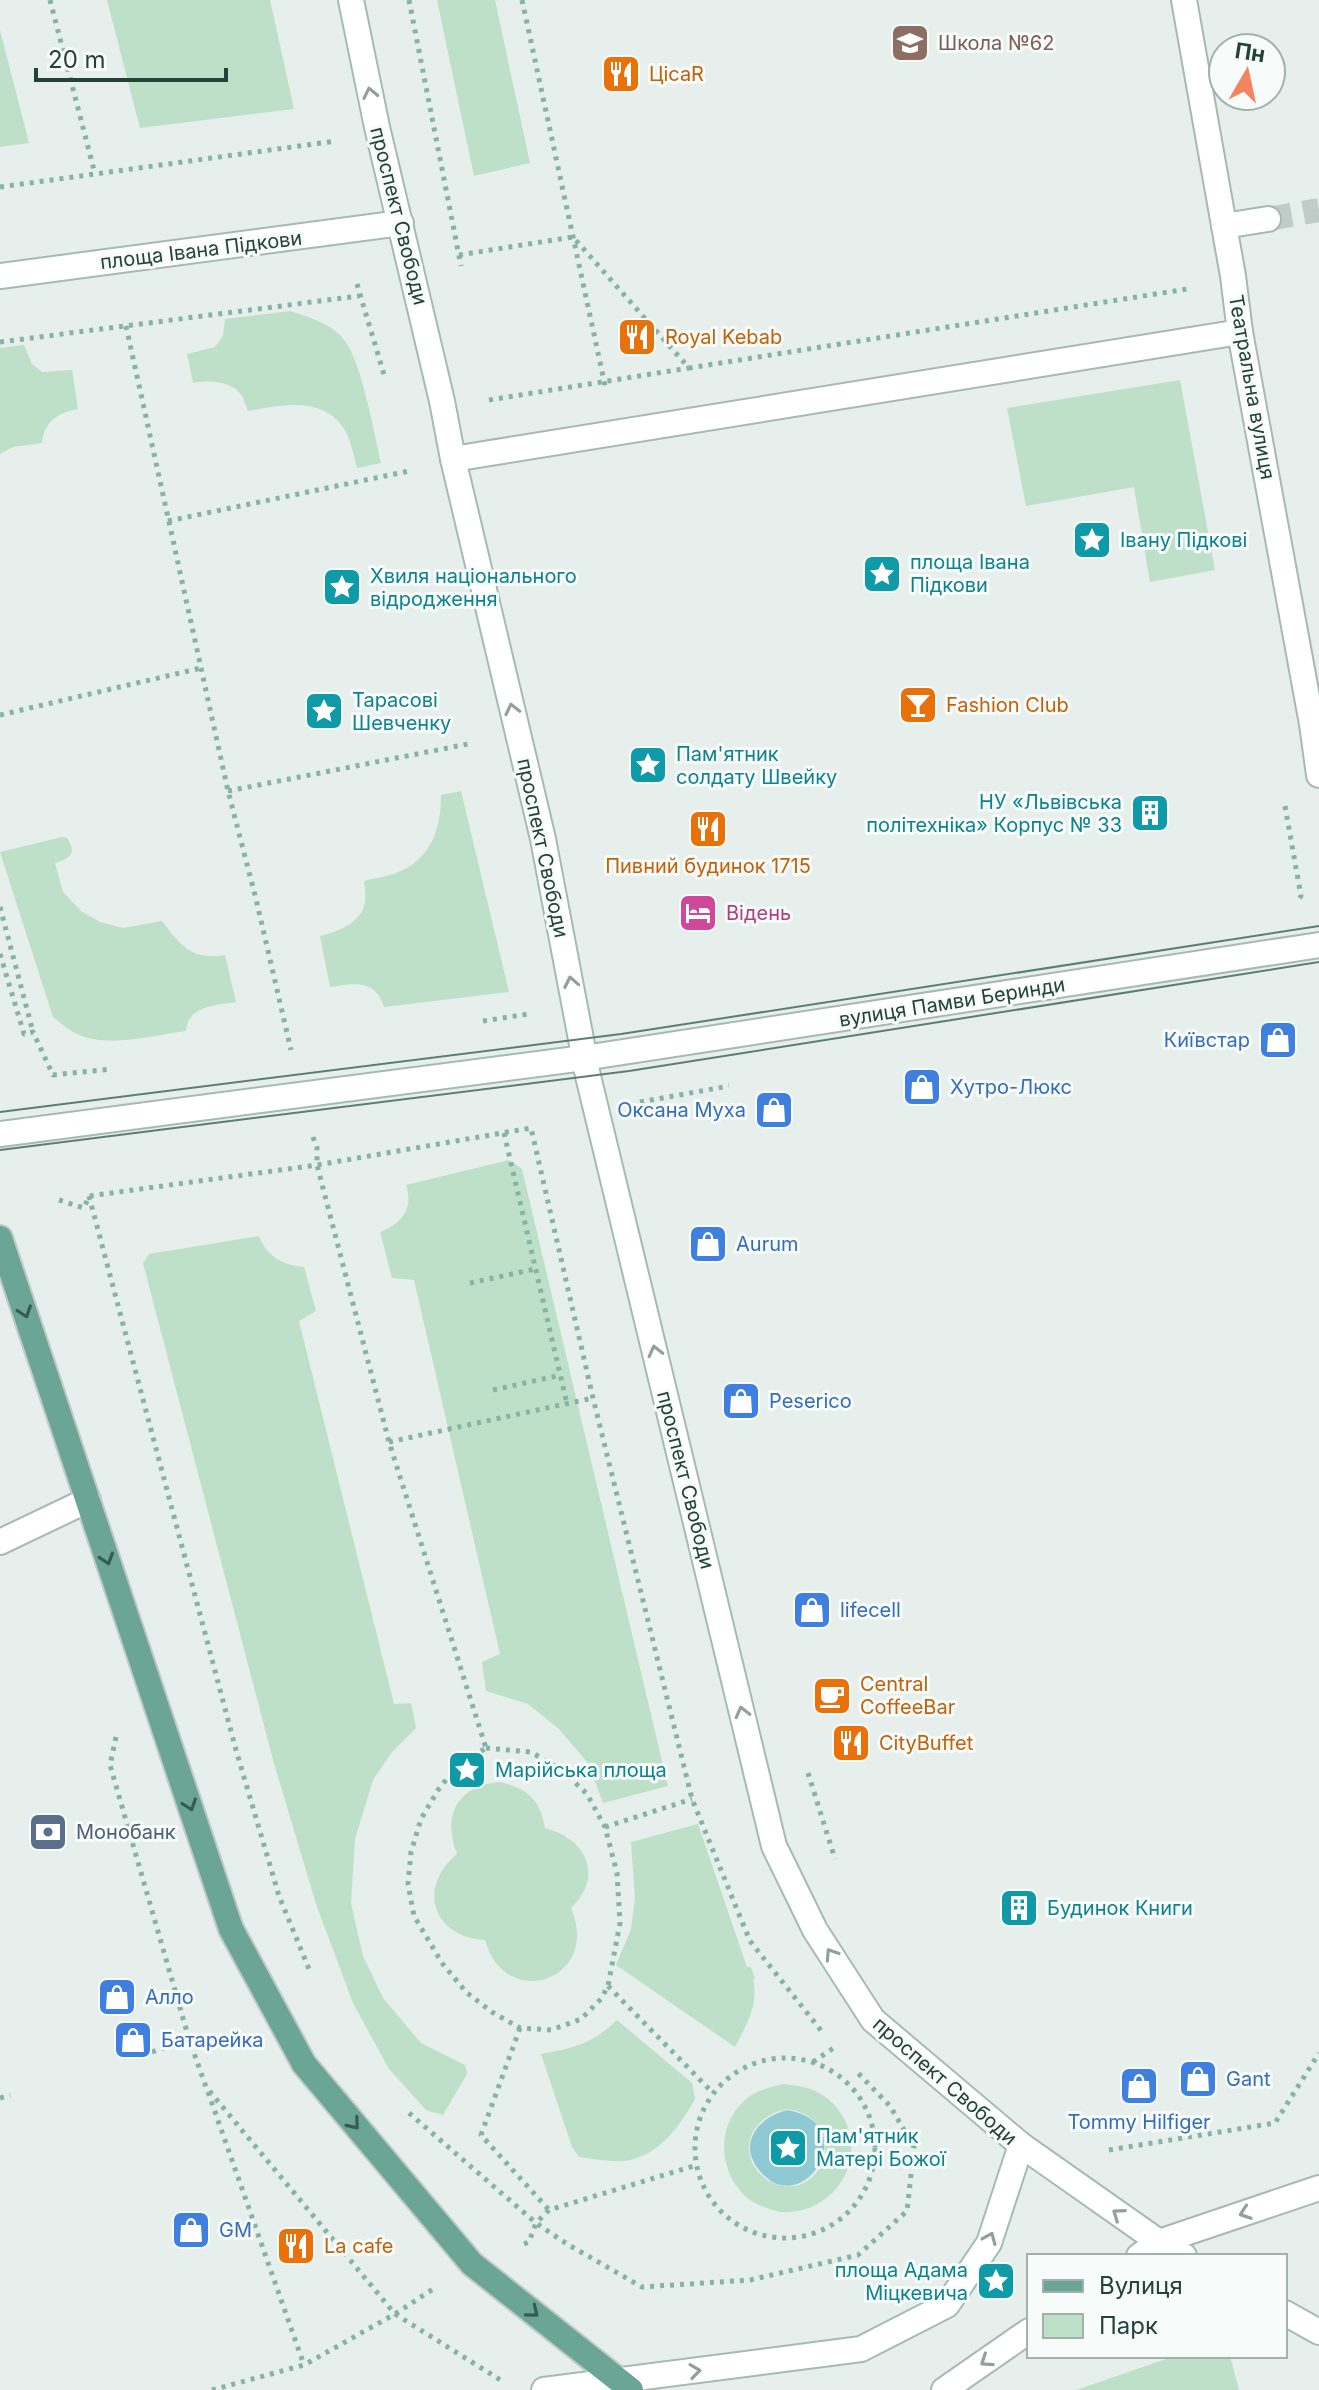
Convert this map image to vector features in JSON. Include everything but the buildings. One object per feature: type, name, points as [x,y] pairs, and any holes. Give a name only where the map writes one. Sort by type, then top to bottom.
[{"type":"main road","name":"проспект Свободи","points":[[351,0],[377,127],[543,839],[584,1058],[774,1846],[815,1930],[873,2020],[1021,2145],[989,2243],[947,2305],[861,2349],[625,2386],[544,2390]]},
{"type":"main road","name":"Театральна вулиця","points":[[1184,0],[1319,775]]},
{"type":"main road","points":[[1224,226],[1268,219]]},
{"type":"main road","name":"площа Івана Підкови","points":[[0,276],[401,223]]},
{"type":"main road","points":[[453,459],[1240,332]]},
{"type":"main road","name":"вулиця Памви Беринди","points":[[0,1134],[584,1058],[1319,945]]},
{"type":"main road","points":[[0,1238],[231,1929],[304,2064],[472,2264],[625,2386]]},
{"type":"main road","points":[[0,1542],[88,1500]]},
{"type":"main road","points":[[1021,2145],[1149,2249],[1174,2254]]},
{"type":"main road","points":[[1149,2249],[1319,2188]]},
{"type":"main road","points":[[1287,2314],[1319,2332]]},
{"type":"main road","points":[[944,2390],[1027,2332]]},
{"type":"path","points":[[50,0],[95,174]]},
{"type":"path","points":[[409,0],[462,269]]},
{"type":"path","points":[[522,0],[616,433]]},
{"type":"path","points":[[0,187],[336,141]]},
{"type":"path","points":[[459,255],[573,237]]},
{"type":"path","points":[[573,237],[689,368]]},
{"type":"path","points":[[499,451],[488,400],[1193,289]]},
{"type":"path","points":[[0,342],[359,296]]},
{"type":"path","points":[[126,326],[228,791],[305,1112],[317,1148],[317,1165],[389,1442],[486,1748]]},
{"type":"path","points":[[168,521],[409,471]]},
{"type":"path","points":[[0,715],[201,668]]},
{"type":"path","points":[[228,791],[478,742]]},
{"type":"path","points":[[0,907],[33,1032],[53,1075],[117,1068]]},
{"type":"path","points":[[0,954],[24,1034],[33,1032]]},
{"type":"path","points":[[479,1021],[542,1012]]},
{"type":"path","points":[[89,1196],[317,1165],[531,1128],[593,1398],[692,1799],[750,1941],[824,2035]]},
{"type":"path","points":[[504,1133],[567,1404]]},
{"type":"path","points":[[59,1200],[84,1208],[89,1196]]},
{"type":"path","points":[[89,1196],[236,1750],[279,1896],[311,1974]]},
{"type":"path","points":[[470,1283],[535,1269]]},
{"type":"path","points":[[493,1390],[561,1375]]},
{"type":"path","points":[[389,1442],[593,1398]]},
{"type":"path","points":[[116,1736],[110,1765],[189,2039],[304,2365]]},
{"type":"path","points":[[486,1748],[531,1752],[563,1771],[587,1794],[605,1827],[617,1873],[620,1923],[608,1986],[601,1999],[581,2019],[551,2030],[520,2028],[466,1992],[442,1963],[414,1916],[408,1884],[411,1852],[421,1819],[458,1765],[486,1748]]},
{"type":"path","points":[[807,1771],[835,1860]]},
{"type":"path","points":[[605,1827],[692,1799]]},
{"type":"path","points":[[608,1986],[713,2093]]},
{"type":"path","points":[[520,2028],[481,2135],[549,2210]]},
{"type":"path","points":[[152,2052],[189,2039]]},
{"type":"path","points":[[813,2062],[833,2047],[842,2048]]},
{"type":"path","points":[[833,2047],[843,2057]]},
{"type":"path","points":[[1106,2150],[1275,2123],[1319,2053]]},
{"type":"path","points":[[785,2057],[813,2062],[840,2076],[862,2100],[874,2128],[876,2160],[866,2190],[846,2215],[819,2231],[788,2238],[757,2233],[729,2218],[708,2195],[697,2165],[695,2140],[701,2115],[713,2093],[733,2074],[758,2062],[785,2057]]},
{"type":"path","points":[[399,2103],[536,2223],[642,2287],[750,2280],[858,2255],[907,2211],[914,2147],[890,2106],[852,2067]]},
{"type":"path","points":[[206,2087],[395,2314],[504,2382]]},
{"type":"path","points":[[0,2098],[10,2095]]},
{"type":"path","points":[[536,2223],[549,2210],[697,2165]]},
{"type":"path","points":[[212,2390],[304,2365],[395,2314]]},
{"type":"green space","points":[[107,0],[270,0],[294,109],[140,128]]},
{"type":"green space","points":[[437,0],[495,0],[530,163],[474,176]]},
{"type":"green space","points":[[0,30],[29,143],[0,147]]},
{"type":"green space","points":[[290,311],[327,326],[345,341],[362,382],[381,463],[357,468],[346,432],[327,412],[302,405],[248,411],[234,388],[211,382],[193,383],[187,354],[215,347],[223,336],[225,319]]},
{"type":"green space","points":[[24,345],[32,364],[42,372],[72,370],[78,409],[53,419],[42,443],[13,447],[0,454],[0,348]]},
{"type":"green space","points":[[1180,380],[1215,570],[1150,582],[1134,487],[1026,506],[1007,408]]},
{"type":"green space","points":[[461,791],[509,992],[384,1007],[370,987],[356,984],[330,987],[320,936],[342,929],[360,915],[365,901],[364,881],[396,873],[426,852],[439,820],[441,795]]},
{"type":"green space","points":[[67,838],[72,852],[68,858],[55,863],[63,892],[81,911],[100,922],[123,928],[162,921],[175,937],[195,953],[225,955],[236,1002],[197,1012],[186,1031],[129,1040],[86,1037],[53,1017],[0,852]]},
{"type":"green space","points":[[509,1160],[522,1169],[668,1786],[603,1803],[588,1763],[559,1729],[528,1704],[486,1691],[482,1662],[500,1654],[414,1280],[392,1278],[380,1232],[394,1225],[404,1214],[408,1201],[406,1185]]},
{"type":"green space","points":[[259,1236],[266,1249],[277,1259],[304,1267],[316,1311],[299,1321],[394,1704],[411,1703],[416,1728],[392,1752],[373,1780],[355,1839],[351,1903],[363,1956],[383,1998],[421,2043],[465,2065],[467,2074],[443,2115],[426,2110],[389,2069],[353,2003],[316,1904],[273,1760],[143,1263],[149,1254]]},
{"type":"green space","points":[[499,1782],[531,1796],[540,1809],[545,1828],[571,1841],[586,1860],[587,1884],[571,1908],[577,1933],[573,1954],[563,1969],[547,1978],[529,1981],[511,1976],[496,1963],[485,1940],[467,1937],[453,1930],[442,1920],[436,1908],[434,1895],[437,1881],[457,1854],[451,1827],[457,1805],[473,1790]]},
{"type":"green space","points":[[698,1824],[747,1967],[751,1967],[755,1979],[753,2007],[735,2047],[616,1965],[631,1929],[635,1898],[631,1842]]},
{"type":"green space","points":[[617,2020],[692,2083],[695,2099],[667,2139],[647,2153],[624,2161],[579,2157],[572,2147],[541,2054],[582,2044]]},
{"type":"green space","points":[[784,2084],[805,2087],[824,2096],[838,2109],[847,2124],[851,2140],[851,2156],[838,2187],[809,2208],[791,2212],[768,2208],[745,2196],[731,2177],[724,2142],[730,2120],[745,2100],[764,2089]],"holes":[[[787,2109],[807,2116],[820,2128],[825,2142],[824,2158],[817,2171],[806,2182],[791,2186],[773,2183],[763,2177],[749,2152],[749,2143],[756,2127],[770,2115]]]},
{"type":"green space","points":[[1169,2358],[1231,2358],[1239,2390],[1076,2390]]},
{"type":"water","points":[[787,2110],[810,2119],[822,2132],[824,2149],[819,2165],[808,2178],[793,2185],[776,2183],[759,2170],[750,2150],[754,2132],[760,2125]]},
{"type":"tunnel","points":[[1268,219],[1319,210]]},
{"type":"tram line","points":[[0,1112],[621,1034],[1319,926]]},
{"type":"tram line","points":[[0,1150],[629,1071],[1319,962]]},
{"type":"place","name":"Школа №62","points":[[910,43]]},
{"type":"place","name":"ЦісаR","points":[[621,74]]},
{"type":"place","name":"Royal Kebab","points":[[637,337]]},
{"type":"place","name":"Івану Підкові","points":[[1092,540]]},
{"type":"place","name":"площа Івана Підкови","points":[[882,574]]},
{"type":"place","name":"Хвиля національного відродження","points":[[342,587]]},
{"type":"place","name":"Fashion Club","points":[[918,705]]},
{"type":"place","name":"Тарасові Шевченку","points":[[324,711]]},
{"type":"place","name":"Пам'ятник солдату Швейку","points":[[648,765]]},
{"type":"place","name":"НУ «Львівська політехніка» Корпус № 33","points":[[1150,813]]},
{"type":"place","name":"Пивний будинок 1715","points":[[708,829]]},
{"type":"place","name":"Відень","points":[[698,913]]},
{"type":"place","name":"Київстар","points":[[1278,1040]]},
{"type":"place","name":"Хутро-Люкс","points":[[922,1087]]},
{"type":"place","name":"Оксана Муха","points":[[774,1110]]},
{"type":"place","name":"Aurum","points":[[708,1244]]},
{"type":"place","name":"Peserico","points":[[741,1401]]},
{"type":"place","name":"lifecell","points":[[812,1610]]},
{"type":"place","name":"Central CoffeeBar","points":[[832,1696]]},
{"type":"place","name":"CityBuffet","points":[[851,1743]]},
{"type":"place","name":"Марійська площа","points":[[467,1770]]},
{"type":"place","name":"Монобанк","points":[[48,1832]]},
{"type":"place","name":"Будинок Книги","points":[[1019,1908]]},
{"type":"place","name":"Алло","points":[[117,1997]]},
{"type":"place","name":"Батарейка","points":[[133,2040]]},
{"type":"place","name":"Gant","points":[[1198,2079]]},
{"type":"place","name":"Tommy Hilfiger","points":[[1139,2086]]},
{"type":"place","name":"Пам'ятник Матері Божої","points":[[788,2148]]},
{"type":"place","name":"GM","points":[[191,2230]]},
{"type":"place","name":"La cafe","points":[[296,2246]]},
{"type":"place","name":"площа Адама Міцкевича","points":[[996,2281]]}]
